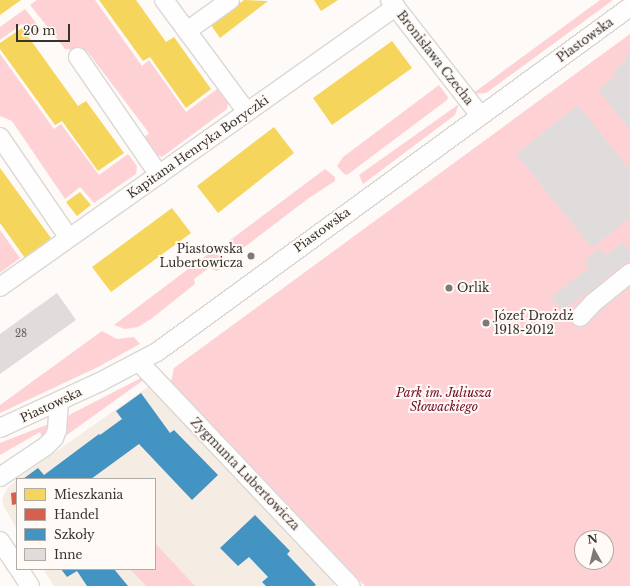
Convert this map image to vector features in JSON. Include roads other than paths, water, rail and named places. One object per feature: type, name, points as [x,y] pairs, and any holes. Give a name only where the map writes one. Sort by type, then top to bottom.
[{"type":"street","points":[[164,0],[247,112]]},
{"type":"street","points":[[187,31],[230,0]]},
{"type":"street","name":"Kapitana Henryka Boryczki","points":[[0,287],[247,112],[393,4]]},
{"type":"street","name":"Bronisława Czecha","points":[[393,4],[480,115]]},
{"type":"street","name":"Piastowska","points":[[0,428],[59,402],[157,352],[630,7]]},
{"type":"street","points":[[78,57],[158,175]]},
{"type":"street","points":[[0,137],[69,238]]},
{"type":"street","points":[[580,317],[593,303],[630,273]]},
{"type":"street","name":"Zygmunta Lubertowicza","points":[[139,362],[348,585]]},
{"type":"street","points":[[0,477],[46,446],[54,438],[57,430],[59,402]]},
{"type":"street","points":[[0,541],[16,565]]},
{"type":"street","points":[[20,570],[30,586]]},
{"type":"place","name":"Piastowska Lubertowicza","points":[[251,256]]},
{"type":"place","name":"Orlik","points":[[449,288]]},
{"type":"place","name":"Józef Drożdż 1918-2012","points":[[486,323]]},
{"type":"park label","name":"Park im. Juliusza Słowackiego","points":[[444,400]]}]
